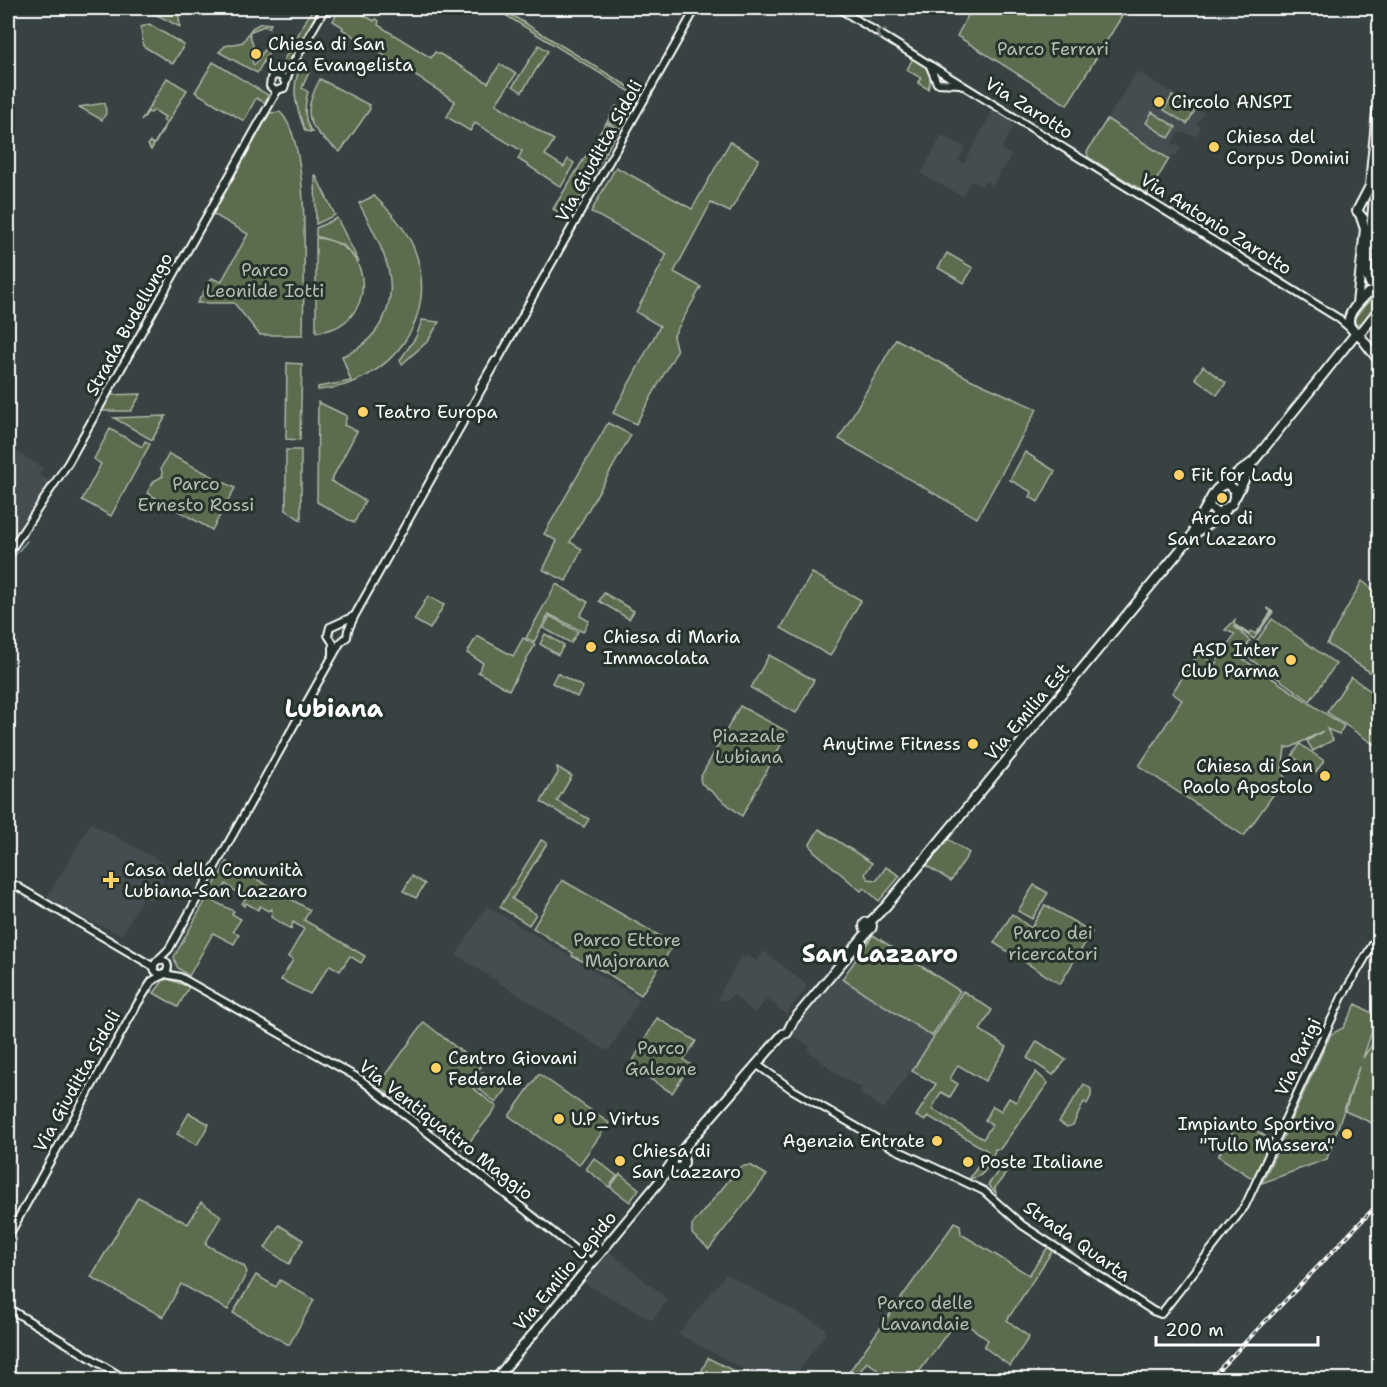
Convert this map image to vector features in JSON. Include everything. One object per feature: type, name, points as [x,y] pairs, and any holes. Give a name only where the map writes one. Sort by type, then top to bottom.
[{"type":"main road","points":[[1354,309],[1365,229],[1357,211],[1370,186],[1376,160],[1380,81]]},
{"type":"main road","points":[[1379,292],[1367,278],[1374,197],[1380,180]]},
{"type":"main road","points":[[1361,218],[1368,218],[1372,215]]},
{"type":"main road","points":[[1379,292],[1368,293],[1348,320],[1354,331],[1380,362]]},
{"type":"main road","name":"Via Emilia Est","points":[[1191,537],[1226,510],[1236,497],[1253,462],[1344,350],[1354,331],[1366,327],[1380,309]]},
{"type":"main road","points":[[1366,327],[1365,336],[1370,348]]},
{"type":"main road","points":[[1344,350],[1357,343],[1370,348]]},
{"type":"main road","name":"Via Emilia Est","points":[[757,1063],[1191,537],[1211,498],[1222,485],[1253,462]]},
{"type":"main road","points":[[1222,485],[1233,486],[1236,497]]},
{"type":"main road","points":[[1211,498],[1209,503],[1212,511],[1218,513],[1226,510]]},
{"type":"main road","name":"Via Emilio Lepido","points":[[495,1380],[757,1063]]},
{"type":"street","name":"Strada Budellungo","points":[[274,90],[284,88],[290,69],[325,8]]},
{"type":"street","name":"Via Giuditta Sidoli","points":[[337,643],[346,640],[355,615],[467,417],[478,391],[696,8]]},
{"type":"street","name":"Via Zarotto","points":[[838,8],[1078,156]]},
{"type":"street","name":"Strada Budellungo","points":[[8,554],[69,463],[270,105],[274,90],[271,78],[280,76],[290,69]]},
{"type":"street","name":"Via Zarotto","points":[[941,73],[937,83],[964,85]]},
{"type":"street","points":[[941,73],[946,82]]},
{"type":"street","points":[[280,76],[285,82]]},
{"type":"street","name":"Via Antonio Zarotto","points":[[1078,156],[1338,318],[1354,331]]},
{"type":"street","points":[[1338,318],[1354,309]]},
{"type":"street","points":[[348,630],[340,623],[355,615]]},
{"type":"street","name":"Via Giuditta Sidoli","points":[[337,643],[328,637],[328,630],[334,624],[340,623]]},
{"type":"street","name":"Via Giuditta Sidoli","points":[[138,1003],[155,964],[169,949],[333,656],[337,643]]},
{"type":"street","points":[[8,881],[137,956],[155,964],[164,961],[168,965]]},
{"type":"street","name":"Via Parigi","points":[[1250,1197],[1340,1000],[1380,932]]},
{"type":"street","name":"Via Giuditta Sidoli","points":[[8,1237],[138,1003],[152,981],[164,974],[168,965],[169,949]]},
{"type":"street","points":[[155,964],[158,974],[164,974]]},
{"type":"street","name":"Via Ventiquattro Maggio","points":[[168,965],[180,978]]},
{"type":"street","name":"Via Ventiquattro Maggio","points":[[164,974],[180,978],[360,1079],[591,1263]]},
{"type":"street","name":"Strada Quarta","points":[[757,1063],[793,1090],[892,1148],[984,1191],[1022,1225],[1158,1314],[1163,1313],[1170,1306],[1233,1224],[1250,1197]]},
{"type":"street","points":[[8,1308],[127,1380]]},
{"type":"shaded area","points":[[1137,71],[1204,113],[1197,124],[1201,127],[1197,136],[1179,132],[1172,143],[1181,148],[1176,156],[1172,155],[1148,194],[1088,157],[1087,152]]},
{"type":"shaded area","points":[[993,110],[1012,121],[1011,124],[1014,126],[1001,149],[1011,155],[1003,170],[1000,170],[993,186],[986,181],[982,186],[970,181],[962,196],[921,174],[942,135],[966,147],[958,160],[964,163]]},
{"type":"shaded area","points":[[8,446],[43,468],[39,475],[51,482],[15,533],[8,529]]},
{"type":"shaded area","name":"Casa della Comunità Lubiana-San Lazzaro","points":[[91,823],[171,867],[152,901],[143,897],[122,935],[46,899]]},
{"type":"shaded area","points":[[487,906],[640,999],[608,1052],[456,955]]},
{"type":"shaded area","points":[[764,951],[808,986],[786,1014],[767,999],[755,1013],[733,995],[727,1001],[717,999],[741,956],[745,958],[747,956],[756,961]]},
{"type":"shaded area","points":[[837,977],[934,1037],[884,1109],[859,1093],[862,1088],[836,1074],[808,1050],[810,1046],[792,1036],[795,1028]]},
{"type":"shaded area","points":[[610,1252],[668,1300],[652,1320],[584,1283]]},
{"type":"shaded area","points":[[726,1274],[825,1328],[825,1334],[793,1379],[763,1379],[678,1334]]},
{"type":"green space","points":[[152,8],[178,8],[180,27],[155,14]]},
{"type":"green space","points":[[313,8],[320,8],[287,66],[282,63]]},
{"type":"green space","points":[[340,8],[364,10],[362,14],[374,21],[376,19],[379,21],[378,25],[431,58],[435,52],[440,54],[488,83],[500,64],[516,74],[496,104],[554,140],[545,155],[564,167],[568,159],[574,163],[561,187],[518,159],[522,151],[475,123],[470,131],[447,117],[455,101],[342,29],[343,27],[333,21]]},
{"type":"green space","points":[[494,8],[500,8],[639,93],[637,96]]},
{"type":"green space","name":"Parco Ferrari","points":[[972,8],[1127,8],[1067,105],[957,36]]},
{"type":"green space","points":[[261,23],[271,24],[269,28],[264,26],[250,32],[252,28]]},
{"type":"green space","points":[[149,24],[184,45],[173,64],[143,46],[141,27]]},
{"type":"green space","points":[[249,32],[254,49],[250,52],[253,64],[255,65],[267,45],[270,50],[257,73],[219,52],[225,46],[243,42]]},
{"type":"green space","points":[[539,45],[548,51],[522,92],[513,86]]},
{"type":"green space","points":[[913,58],[923,64],[930,74],[928,89],[918,83],[921,78],[907,70]]},
{"type":"green space","points":[[213,62],[268,95],[265,103],[256,98],[244,121],[195,92]]},
{"type":"green space","points":[[301,66],[309,72],[302,88],[308,92],[305,113],[312,132],[305,131],[296,98],[295,83]]},
{"type":"green space","points":[[167,78],[187,90],[151,150],[148,145],[150,142],[154,144],[166,123],[163,120],[165,117],[154,110],[151,113],[148,112],[141,121]]},
{"type":"green space","points":[[320,79],[369,105],[370,109],[340,152],[314,128],[310,120],[310,103]]},
{"type":"green space","points":[[1172,96],[1195,110],[1187,124],[1164,110]]},
{"type":"green space","points":[[105,103],[106,113],[102,120],[79,107]]},
{"type":"green space","points":[[616,106],[628,113],[619,129],[607,122]]},
{"type":"green space","name":"Parco Leonilde Iotti","points":[[280,112],[290,129],[298,153],[302,184],[303,335],[260,335],[234,303],[197,303],[212,278],[221,282],[248,234],[213,214],[270,113]]},
{"type":"green space","points":[[1152,112],[1176,127],[1169,138],[1146,123]]},
{"type":"green space","points":[[1107,119],[1169,159],[1148,194],[1088,157],[1087,152]]},
{"type":"green space","points":[[606,123],[618,131],[568,218],[553,209]]},
{"type":"green space","points":[[730,142],[759,159],[730,212],[711,203],[674,272],[701,287],[673,337],[677,351],[636,424],[613,413],[660,326],[636,312],[667,254],[591,212],[616,167],[692,209]]},
{"type":"green space","points":[[315,174],[335,215],[316,224]]},
{"type":"green space","points":[[374,196],[396,219],[413,246],[420,272],[421,298],[415,321],[404,343],[388,361],[367,375],[344,385],[318,390],[318,387],[351,381],[342,356],[367,341],[378,328],[386,312],[390,296],[387,264],[359,203]]},
{"type":"green space","points":[[337,218],[359,262],[343,245],[316,236],[316,228]]},
{"type":"green space","points":[[316,238],[336,243],[351,254],[360,268],[362,285],[360,302],[351,316],[336,327],[316,332]]},
{"type":"green space","points":[[947,253],[973,268],[964,283],[938,268]]},
{"type":"green space","points":[[1374,295],[1379,298],[1379,302],[1361,324],[1356,325],[1354,318]]},
{"type":"green space","points":[[422,320],[439,322],[428,341],[402,364],[400,360],[416,337]]},
{"type":"green space","points":[[896,339],[970,379],[1037,409],[977,518],[839,439]]},
{"type":"green space","points":[[287,363],[302,364],[300,440],[286,439]]},
{"type":"green space","points":[[1203,366],[1226,383],[1217,395],[1195,378]]},
{"type":"green space","points":[[141,394],[131,411],[99,411],[107,395]]},
{"type":"green space","points":[[318,402],[347,416],[344,425],[357,431],[331,481],[365,501],[354,523],[317,502]]},
{"type":"green space","points":[[166,416],[152,440],[114,418]]},
{"type":"green space","points":[[608,423],[631,435],[570,542],[582,549],[566,581],[543,570],[557,541],[544,534]]},
{"type":"green space","points":[[110,429],[142,447],[145,441],[150,444],[111,516],[82,500],[101,464],[94,459]]},
{"type":"green space","points":[[286,450],[301,450],[301,520],[286,510]]},
{"type":"green space","points":[[1025,452],[1055,471],[1038,502],[1030,497],[1032,492],[1010,480]]},
{"type":"green space","name":"Parco Ernesto Rossi","points":[[169,454],[235,488],[212,530],[147,493],[154,481],[163,476],[161,468]]},
{"type":"green space","points":[[812,573],[861,600],[830,656],[781,628]]},
{"type":"green space","points":[[1362,581],[1374,590],[1379,584],[1379,678],[1327,644]]},
{"type":"green space","points":[[556,584],[588,602],[580,616],[589,621],[583,632],[549,614],[534,642],[526,638]]},
{"type":"green space","points":[[604,593],[634,611],[629,619],[599,601]]},
{"type":"green space","points":[[428,596],[444,605],[430,629],[414,620]]},
{"type":"green space","points":[[1267,608],[1273,612],[1254,639],[1234,626],[1250,641],[1240,657],[1344,726],[1339,734],[1327,729],[1333,740],[1313,751],[1307,741],[1323,731],[1292,747],[1285,748],[1282,772],[1285,778],[1244,836],[1139,766],[1182,700],[1172,693],[1199,653],[1215,664],[1235,634],[1225,630],[1235,620],[1234,624],[1249,634],[1251,631],[1256,634],[1271,612]]},
{"type":"green space","points":[[550,616],[578,632],[571,643],[543,628]]},
{"type":"green space","name":"ASD Inter Club Parma","points":[[1272,619],[1336,664],[1310,701],[1246,656]]},
{"type":"green space","points":[[545,634],[564,645],[558,655],[540,644]]},
{"type":"green space","points":[[477,636],[513,656],[523,638],[535,645],[509,690],[478,672],[483,663],[467,653]]},
{"type":"green space","name":"Piazzale Lubiana","points":[[769,655],[814,680],[796,713],[751,688]]},
{"type":"green space","points":[[557,673],[583,687],[577,697],[552,683]]},
{"type":"green space","points":[[1351,677],[1379,697],[1379,740],[1376,746],[1327,712]]},
{"type":"green space","name":"Piazzale Lubiana","points":[[740,706],[788,732],[742,816],[701,783],[700,778]]},
{"type":"green space","points":[[1300,744],[1324,761],[1315,773],[1292,756]]},
{"type":"green space","points":[[557,767],[572,776],[557,801],[589,819],[584,827],[541,802],[558,773]]},
{"type":"green space","points":[[819,829],[872,863],[865,874],[868,879],[877,880],[886,867],[900,876],[879,901],[864,888],[861,891],[813,850],[810,844]]},
{"type":"green space","points":[[948,839],[969,853],[951,881],[927,866]]},
{"type":"green space","points":[[541,840],[547,843],[512,899],[536,914],[529,925],[500,907]]},
{"type":"green space","points":[[227,862],[310,910],[304,920],[365,956],[361,963],[350,956],[340,971],[330,965],[310,994],[281,980],[293,960],[288,957],[304,929],[293,922],[291,929],[271,917],[272,909],[268,911],[260,906],[258,910],[246,903],[244,906],[242,904],[245,899],[226,884],[215,902],[234,911],[232,914],[241,919],[233,931],[239,935],[234,944],[213,933],[189,976],[177,967],[174,957]]},
{"type":"green space","points":[[412,876],[425,884],[416,898],[403,891]]},
{"type":"green space","name":"Parco Ettore Majorana","points":[[562,880],[674,944],[641,995],[607,973],[572,956],[573,953],[533,928]]},
{"type":"green space","points":[[1034,885],[1048,893],[1032,919],[1018,911]]},
{"type":"green space","name":"Parco dei ricercatori","points":[[1045,905],[1092,932],[1060,984],[994,943],[1012,914],[1031,928]]},
{"type":"green space","points":[[873,935],[960,991],[932,1036],[842,979]]},
{"type":"green space","points":[[168,979],[189,987],[178,1007],[154,993],[163,981]]},
{"type":"green space","points":[[963,991],[992,1010],[980,1030],[1007,1047],[985,1081],[958,1065],[950,1079],[958,1084],[950,1097],[941,1092],[932,1109],[983,1139],[992,1125],[985,1120],[993,1106],[1001,1111],[1009,1098],[1016,1102],[1036,1072],[1048,1083],[1000,1149],[995,1149],[984,1172],[975,1178],[970,1178],[988,1151],[928,1116],[925,1121],[916,1116],[936,1084],[912,1071]]},
{"type":"green space","points":[[1356,1004],[1377,1016],[1363,1058],[1379,1033],[1379,1126],[1345,1111],[1359,1067],[1327,1159],[1262,1183],[1331,1034],[1343,1028]]},
{"type":"green space","name":"Parco Galeone","points":[[657,1018],[696,1041],[684,1060],[691,1065],[672,1093],[630,1066]]},
{"type":"green space","points":[[424,1022],[481,1067],[468,1084],[497,1107],[463,1150],[378,1086]]},
{"type":"green space","points":[[1037,1041],[1066,1060],[1053,1075],[1027,1058]]},
{"type":"green space","points":[[483,1072],[506,1090],[496,1103],[473,1084]]},
{"type":"green space","name":"U.P_Virtus","points":[[539,1074],[609,1123],[579,1165],[509,1116]]},
{"type":"green space","points":[[1084,1084],[1091,1089],[1091,1096],[1087,1104],[1084,1102],[1073,1125],[1067,1127],[1059,1122]]},
{"type":"green space","points":[[189,1113],[209,1124],[197,1145],[177,1134]]},
{"type":"green space","points":[[1240,1120],[1271,1140],[1253,1179],[1218,1156]]},
{"type":"green space","points":[[594,1158],[617,1176],[609,1187],[586,1169]]},
{"type":"green space","points":[[1008,1158],[1014,1162],[995,1188],[996,1193],[988,1185]]},
{"type":"green space","points":[[750,1165],[767,1175],[709,1249],[692,1234],[692,1225],[740,1167]]},
{"type":"green space","points":[[620,1174],[639,1189],[630,1202],[610,1187]]},
{"type":"green space","points":[[138,1197],[188,1224],[201,1202],[221,1216],[205,1244],[244,1266],[247,1272],[228,1310],[181,1284],[163,1317],[91,1277]]},
{"type":"green space","name":"Parco delle Lavandaie","points":[[955,1222],[960,1225],[961,1234],[1029,1275],[1048,1247],[1053,1250],[1007,1320],[1029,1337],[1010,1366],[984,1347],[988,1340],[958,1318],[914,1379],[892,1379],[881,1372],[875,1379],[870,1379],[877,1369],[867,1362],[854,1379],[844,1379]]},
{"type":"green space","points":[[279,1225],[303,1240],[289,1264],[265,1248]]},
{"type":"green space","points":[[256,1275],[276,1287],[280,1280],[314,1300],[289,1345],[233,1313]]},
{"type":"green space","points":[[708,1358],[732,1370],[727,1379],[702,1379],[705,1375],[701,1372]]},
{"type":"waterway","points":[[8,563],[27,541]]},
{"type":"railway","points":[[1209,1380],[1380,1202]]},
{"type":"place","name":"Chiesa di San Luca Evangelista","points":[[256,54]]},
{"type":"place","name":"Circolo ANSPI","points":[[1159,102]]},
{"type":"place","name":"Chiesa del Corpus Domini","points":[[1214,147]]},
{"type":"place","name":"Teatro Europa","points":[[363,412]]},
{"type":"place","name":"Fit for Lady","points":[[1179,475]]},
{"type":"place","name":"Arco di San Lazzaro","points":[[1222,498]]},
{"type":"place","name":"Chiesa di Maria Immacolata","points":[[591,647]]},
{"type":"place","name":"ASD Inter Club Parma","points":[[1291,660]]},
{"type":"place","name":"Anytime Fitness","points":[[973,744]]},
{"type":"place","name":"Chiesa di San Paolo Apostolo","points":[[1325,776]]},
{"type":"place","name":"Casa della Comunità Lubiana-San Lazzaro","points":[[111,880]]},
{"type":"place","name":"Centro Giovani Federale","points":[[436,1068]]},
{"type":"place","name":"U.P_Virtus","points":[[559,1119]]},
{"type":"place","name":"Impianto Sportivo \"Tullo Massera\"","points":[[1347,1134]]},
{"type":"place","name":"Agenzia Entrate","points":[[937,1141]]},
{"type":"place","name":"Chiesa di San Lazzaro","points":[[620,1161]]},
{"type":"place","name":"Poste Italiane","points":[[968,1162]]},
{"type":"district","name":"Lubiana","points":[[334,709]]},
{"type":"district","name":"San Lazzaro","points":[[880,954]]}]
